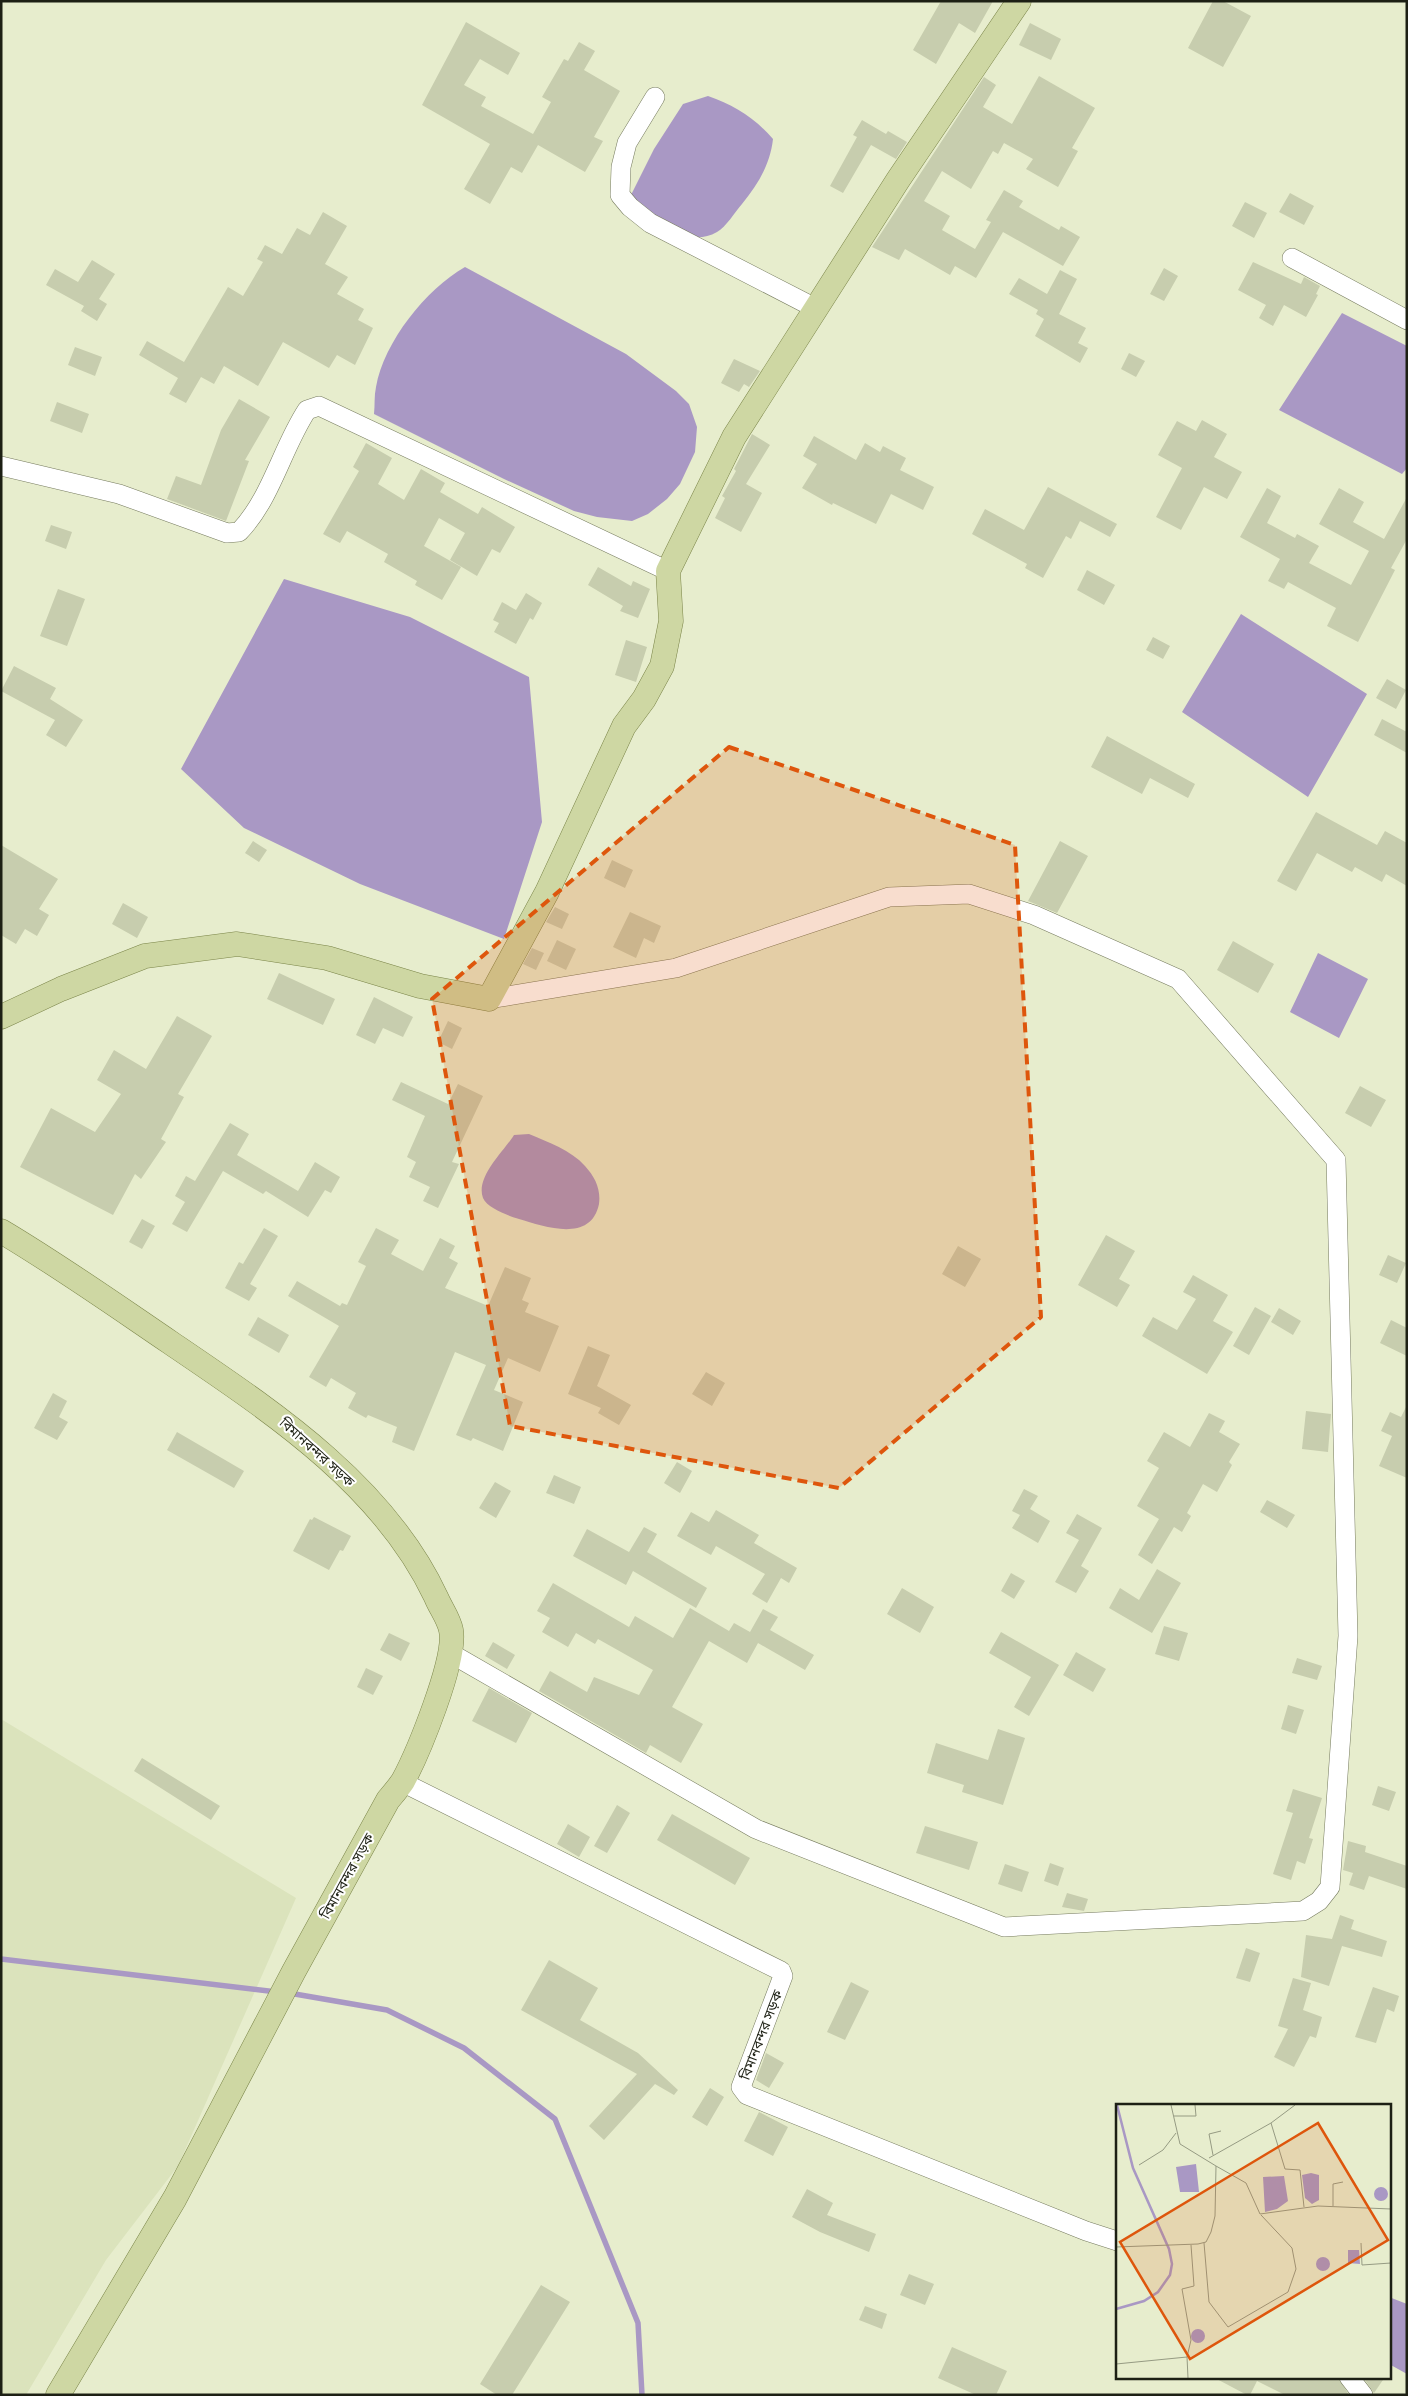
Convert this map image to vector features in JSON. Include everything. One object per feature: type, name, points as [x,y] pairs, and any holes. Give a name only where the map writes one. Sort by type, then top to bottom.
[{"type":"main road","points":[[1,1018],[61,989],[145,956],[237,944],[327,958],[420,986],[489,1000],[547,892],[624,726],[644,699],[662,666],[671,621],[668,571],[734,437],[898,180],[1019,1]]},
{"type":"main road","name":"বিমানবন্দর সড়ক","points":[[1,1232],[54,1263],[271,1411],[347,1478],[397,1534],[429,1583],[451,1630],[450,1653],[433,1710],[402,1782],[388,1800],[294,1971],[265,2031],[175,2198],[58,2395]]},
{"type":"street","points":[[655,97],[627,142],[621,167],[620,194],[630,207],[650,222],[816,309]]},
{"type":"street","points":[[1292,258],[1407,320]]},
{"type":"street","points":[[1,466],[119,494],[227,533],[239,532],[252,518],[297,426],[308,410],[319,406],[668,571]]},
{"type":"street","points":[[450,1653],[756,1829],[1004,1927],[1303,1910],[1319,1901],[1330,1887],[1348,1636],[1336,1160],[1178,979],[1034,915],[969,894],[889,897],[676,968],[489,1000]]},
{"type":"street","name":"বিমানবন্দর সড়ক","points":[[402,1782],[781,1971],[784,1976],[741,2087],[747,2095],[1086,2232],[1116,2241]]},
{"type":"street","points":[[1350,2378],[1363,2395]]},
{"type":"highlighted area","points":[[729,747],[1015,845],[1041,1317],[839,1488],[510,1426],[432,999]]},
{"type":"shaded area","points":[[708,96],[744,113],[773,139],[769,157],[762,174],[724,227],[705,237],[693,237],[681,234],[659,221],[631,195],[654,149],[683,104]]},
{"type":"shaded area","points":[[465,267],[626,354],[676,391],[689,404],[697,427],[695,452],[680,484],[667,499],[648,514],[632,521],[597,517],[574,511],[504,479],[374,414],[375,390],[388,352],[397,335],[409,318],[436,289]]},
{"type":"shaded area","points":[[1342,313],[1407,346],[1407,468],[1402,474],[1279,410]]},
{"type":"shaded area","points":[[284,579],[410,617],[529,677],[542,822],[504,939],[360,884],[244,828],[181,769]]},
{"type":"shaded area","points":[[1241,614],[1367,694],[1308,797],[1182,712]]},
{"type":"shaded area","points":[[1318,953],[1368,979],[1339,1038],[1290,1012]]},
{"type":"shaded area","points":[[529,1134],[573,1155],[592,1174],[598,1188],[599,1204],[594,1216],[587,1224],[577,1228],[566,1229],[541,1226],[504,1214],[485,1202],[482,1190],[483,1181],[492,1164],[514,1135]]},
{"type":"shaded area","points":[[1,1719],[296,1898],[178,2166],[106,2260],[26,2395],[1,2395]]},
{"type":"shaded area","points":[[1390,2297],[1407,2304],[1407,2374],[1390,2365]]},
{"type":"building","points":[[941,1],[993,1],[975,33],[959,23],[936,64],[913,50]]},
{"type":"building","points":[[1213,1],[1223,1],[1251,16],[1223,67],[1188,48]]},
{"type":"building","points":[[466,22],[520,53],[508,75],[480,59],[464,85],[486,97],[481,106],[533,134],[551,102],[542,97],[564,59],[568,61],[579,42],[595,51],[584,70],[620,91],[594,137],[603,141],[585,172],[538,145],[522,173],[511,167],[490,204],[464,189],[490,144],[422,105]]},
{"type":"building","points":[[1030,23],[1061,39],[1051,60],[1019,45]]},
{"type":"building","points":[[1039,76],[1095,108],[1072,148],[1078,151],[1058,187],[1026,169],[1033,159],[1004,143],[998,154],[993,151],[971,189],[942,171],[924,201],[950,216],[942,230],[975,249],[991,222],[986,220],[1004,190],[1023,201],[1019,207],[1059,230],[1061,226],[1080,237],[1063,266],[1003,232],[976,278],[955,266],[950,275],[905,249],[899,260],[872,247],[984,77],[996,85],[983,107],[1012,124]]},
{"type":"building","points":[[862,120],[886,134],[888,131],[907,142],[896,159],[871,145],[843,193],[830,186],[857,137],[853,135]]},
{"type":"building","points":[[1290,193],[1314,206],[1304,225],[1279,212]]},
{"type":"building","points":[[1245,202],[1267,213],[1254,238],[1232,226]]},
{"type":"building","points":[[323,212],[347,226],[325,264],[348,277],[337,294],[364,309],[358,320],[373,328],[355,365],[337,355],[329,368],[283,342],[258,386],[224,366],[214,384],[201,377],[186,403],[169,394],[178,378],[139,355],[147,341],[184,362],[228,287],[243,296],[263,262],[257,259],[265,245],[282,254],[297,228],[310,235]]},
{"type":"building","points":[[92,260],[115,274],[99,299],[107,304],[97,321],[81,311],[84,306],[46,285],[55,269],[78,282]]},
{"type":"building","points":[[1253,262],[1301,284],[1304,277],[1320,286],[1316,294],[1318,295],[1306,317],[1284,305],[1273,326],[1259,318],[1266,305],[1238,290]]},
{"type":"building","points":[[1164,268],[1178,276],[1164,301],[1150,294]]},
{"type":"building","points":[[1060,270],[1077,279],[1059,314],[1086,328],[1078,343],[1088,348],[1080,363],[1035,336],[1044,319],[1036,314],[1038,310],[1009,294],[1019,278],[1047,294]]},
{"type":"building","points":[[75,347],[102,357],[95,376],[68,365]]},
{"type":"building","points":[[1129,353],[1145,361],[1136,377],[1121,369]]},
{"type":"building","points":[[734,359],[760,371],[749,387],[744,384],[739,392],[721,383]]},
{"type":"building","points":[[239,399],[270,417],[245,460],[249,461],[226,521],[167,499],[176,476],[201,485],[221,430]]},
{"type":"building","points":[[57,402],[89,414],[82,433],[50,421]]},
{"type":"building","points":[[1202,420],[1227,434],[1214,457],[1242,472],[1227,499],[1204,487],[1181,530],[1156,517],[1182,468],[1158,455],[1177,421],[1196,431]]},
{"type":"building","points":[[752,434],[770,445],[746,484],[762,493],[741,532],[715,518],[725,498],[722,496],[736,471],[734,469]]},
{"type":"building","points":[[814,436],[856,460],[865,443],[880,452],[883,446],[906,458],[900,470],[934,487],[923,510],[891,494],[876,524],[833,503],[832,505],[802,488],[817,464],[803,456]]},
{"type":"building","points":[[366,443],[392,458],[378,484],[404,500],[421,469],[445,483],[440,492],[478,514],[482,507],[515,527],[500,553],[492,549],[477,576],[450,560],[465,533],[439,518],[424,546],[461,567],[442,600],[415,585],[417,581],[384,562],[388,554],[347,531],[340,543],[323,534],[359,471],[353,467]]},
{"type":"building","points":[[1048,487],[1117,524],[1110,537],[1080,521],[1071,539],[1066,536],[1043,578],[1025,568],[1027,564],[972,534],[985,509],[1024,530]]},
{"type":"building","points":[[1267,488],[1281,496],[1267,523],[1295,538],[1297,534],[1319,546],[1309,563],[1351,585],[1369,551],[1319,524],[1339,488],[1364,502],[1353,522],[1384,539],[1407,497],[1407,539],[1391,568],[1395,570],[1358,642],[1327,626],[1336,608],[1288,582],[1284,589],[1268,581],[1280,559],[1240,537]]},
{"type":"building","points":[[51,525],[72,532],[66,549],[45,541]]},
{"type":"building","points":[[598,567],[631,586],[633,581],[650,589],[638,618],[620,611],[623,606],[588,585]]},
{"type":"building","points":[[1087,570],[1115,585],[1104,605],[1077,590]]},
{"type":"building","points":[[58,589],[85,599],[67,646],[40,636]]},
{"type":"building","points":[[526,593],[542,603],[533,620],[530,618],[516,644],[494,632],[499,623],[493,620],[502,602],[516,610]]},
{"type":"building","points":[[1153,637],[1170,646],[1163,659],[1146,650]]},
{"type":"building","points":[[626,640],[647,647],[636,682],[615,675]]},
{"type":"building","points":[[14,666],[56,688],[50,699],[83,720],[66,747],[46,735],[55,720],[1,691]]},
{"type":"building","points":[[1387,679],[1406,690],[1396,709],[1376,698]]},
{"type":"building","points":[[1382,719],[1407,732],[1407,753],[1374,735]]},
{"type":"building","points":[[1107,736],[1195,784],[1188,798],[1150,778],[1142,794],[1091,767]]},
{"type":"building","points":[[1316,812],[1377,845],[1385,831],[1407,843],[1407,886],[1386,874],[1382,882],[1355,867],[1352,872],[1317,853],[1296,891],[1277,881]]},
{"type":"building","points":[[253,841],[267,850],[259,862],[245,853]]},
{"type":"building","points":[[1060,841],[1088,856],[1057,913],[1028,901]]},
{"type":"building","points":[[1,845],[58,879],[39,909],[49,915],[37,936],[25,929],[16,944],[1,935]]},
{"type":"building","points":[[612,860],[633,870],[625,888],[604,878]]},
{"type":"building","points":[[123,903],[148,917],[137,938],[112,924]]},
{"type":"building","points":[[555,907],[569,914],[562,929],[546,922]]},
{"type":"building","points":[[630,912],[661,926],[654,943],[644,938],[636,958],[613,947]]},
{"type":"building","points":[[557,940],[576,949],[566,970],[547,961]]},
{"type":"building","points":[[1233,941],[1274,964],[1258,993],[1217,970]]},
{"type":"building","points":[[532,948],[544,953],[536,970],[523,964]]},
{"type":"building","points":[[279,973],[335,999],[323,1025],[267,999]]},
{"type":"building","points":[[374,997],[413,1017],[403,1037],[383,1028],[375,1044],[356,1035]]},
{"type":"building","points":[[177,1016],[212,1036],[178,1094],[184,1097],[161,1139],[166,1142],[141,1179],[135,1174],[113,1215],[20,1167],[51,1108],[95,1132],[121,1094],[97,1080],[114,1050],[146,1069]]},
{"type":"building","points":[[448,1021],[462,1028],[452,1049],[438,1042]]},
{"type":"building","points":[[401,1082],[448,1104],[458,1084],[483,1096],[452,1162],[459,1164],[438,1208],[423,1201],[430,1187],[409,1177],[416,1162],[407,1157],[425,1116],[392,1100]]},
{"type":"building","points":[[1360,1086],[1386,1100],[1371,1127],[1345,1113]]},
{"type":"building","points":[[230,1123],[249,1134],[237,1155],[298,1191],[315,1162],[340,1177],[331,1193],[325,1190],[308,1217],[266,1191],[263,1194],[223,1171],[187,1232],[172,1224],[185,1202],[175,1196],[186,1176],[195,1181]]},
{"type":"building","points":[[142,1219],[155,1226],[142,1249],[129,1242]]},
{"type":"building","points":[[264,1228],[278,1236],[250,1284],[257,1288],[249,1301],[225,1288],[239,1262],[243,1264]]},
{"type":"building","points":[[376,1228],[399,1240],[391,1254],[423,1271],[440,1238],[455,1246],[449,1258],[458,1263],[445,1288],[488,1306],[505,1267],[531,1278],[522,1300],[529,1303],[525,1312],[559,1326],[540,1372],[508,1358],[494,1390],[523,1402],[503,1451],[473,1438],[471,1441],[456,1435],[486,1365],[455,1352],[414,1451],[392,1442],[397,1427],[368,1415],[366,1418],[348,1408],[356,1393],[331,1378],[326,1387],[309,1377],[339,1326],[288,1296],[297,1281],[340,1306],[342,1303],[347,1305],[366,1266],[358,1262]]},
{"type":"building","points":[[1106,1235],[1135,1251],[1119,1279],[1130,1285],[1117,1307],[1078,1285]]},
{"type":"building","points":[[958,1246],[981,1259],[965,1287],[942,1274]]},
{"type":"building","points":[[1388,1255],[1406,1263],[1397,1283],[1379,1275]]},
{"type":"building","points":[[1193,1275],[1228,1295],[1213,1321],[1233,1332],[1207,1374],[1142,1336],[1153,1317],[1177,1330],[1196,1299],[1183,1292]]},
{"type":"building","points":[[1255,1307],[1271,1316],[1249,1355],[1233,1346]]},
{"type":"building","points":[[1279,1308],[1301,1321],[1293,1335],[1271,1322]]},
{"type":"building","points":[[258,1317],[289,1335],[279,1353],[248,1335]]},
{"type":"building","points":[[1391,1320],[1407,1328],[1407,1356],[1380,1343]]},
{"type":"building","points":[[588,1346],[610,1355],[597,1386],[631,1405],[619,1425],[598,1413],[601,1408],[568,1394]]},
{"type":"building","points":[[706,1372],[725,1383],[712,1406],[692,1394]]},
{"type":"building","points":[[53,1393],[67,1401],[59,1417],[68,1422],[57,1440],[34,1428]]},
{"type":"building","points":[[1407,1405],[1407,1478],[1379,1466],[1392,1436],[1381,1431],[1390,1412],[1401,1417]]},
{"type":"building","points":[[1306,1411],[1331,1414],[1328,1452],[1302,1449]]},
{"type":"building","points":[[1209,1413],[1225,1421],[1219,1432],[1240,1444],[1229,1462],[1232,1465],[1217,1492],[1203,1484],[1187,1513],[1191,1516],[1182,1532],[1174,1527],[1152,1564],[1138,1555],[1159,1519],[1137,1506],[1159,1468],[1147,1461],[1164,1432],[1190,1447]]},
{"type":"building","points":[[177,1432],[244,1471],[234,1488],[167,1450]]},
{"type":"building","points":[[677,1462],[692,1471],[680,1493],[664,1483]]},
{"type":"building","points":[[554,1475],[581,1487],[574,1504],[546,1493]]},
{"type":"building","points":[[495,1482],[511,1491],[496,1518],[479,1508]]},
{"type":"building","points":[[1024,1489],[1038,1496],[1030,1509],[1050,1521],[1038,1543],[1012,1528],[1020,1515],[1012,1511]]},
{"type":"building","points":[[1267,1500],[1295,1515],[1287,1528],[1260,1512]]},
{"type":"building","points":[[716,1510],[759,1535],[754,1543],[797,1568],[789,1583],[781,1578],[767,1603],[752,1594],[765,1574],[716,1546],[711,1555],[677,1536],[691,1512],[709,1522]]},
{"type":"building","points":[[1077,1514],[1102,1528],[1081,1566],[1089,1571],[1076,1593],[1055,1582],[1079,1540],[1066,1533]]},
{"type":"building","points":[[314,1517],[351,1536],[343,1551],[340,1550],[329,1570],[293,1551],[310,1519],[312,1520]]},
{"type":"building","points":[[644,1527],[657,1534],[647,1552],[707,1588],[696,1608],[633,1571],[626,1585],[573,1556],[587,1529],[629,1552]]},
{"type":"building","points":[[1157,1569],[1181,1583],[1152,1633],[1109,1608],[1120,1588],[1139,1600]]},
{"type":"building","points":[[1011,1573],[1025,1581],[1014,1599],[1001,1591]]},
{"type":"building","points":[[553,1583],[629,1627],[635,1616],[673,1638],[690,1608],[729,1631],[734,1623],[750,1632],[763,1609],[778,1617],[770,1630],[814,1655],[805,1670],[758,1643],[747,1663],[709,1641],[672,1707],[703,1724],[681,1763],[650,1745],[646,1753],[539,1691],[550,1671],[587,1692],[594,1677],[639,1695],[653,1670],[598,1639],[595,1644],[576,1633],[568,1647],[542,1632],[550,1618],[537,1611]]},
{"type":"building","points":[[902,1588],[934,1607],[920,1633],[887,1614]]},
{"type":"building","points":[[1164,1626],[1188,1633],[1179,1661],[1155,1654]]},
{"type":"building","points":[[1001,1632],[1059,1665],[1029,1716],[1014,1707],[1031,1677],[989,1653]]},
{"type":"building","points":[[389,1633],[410,1643],[401,1661],[380,1650]]},
{"type":"building","points":[[493,1642],[515,1655],[507,1669],[485,1656]]},
{"type":"building","points":[[1076,1652],[1106,1669],[1093,1692],[1063,1675]]},
{"type":"building","points":[[1297,1658],[1322,1666],[1317,1680],[1292,1673]]},
{"type":"building","points":[[366,1668],[383,1676],[373,1695],[357,1687]]},
{"type":"building","points":[[489,1688],[532,1713],[516,1743],[472,1721]]},
{"type":"building","points":[[1288,1705],[1304,1710],[1296,1734],[1281,1729]]},
{"type":"building","points":[[998,1729],[1025,1738],[1003,1805],[962,1792],[964,1785],[927,1773],[936,1743],[988,1760]]},
{"type":"building","points":[[142,1758],[220,1806],[211,1820],[134,1771]]},
{"type":"building","points":[[1378,1786],[1396,1792],[1389,1811],[1372,1805]]},
{"type":"building","points":[[1293,1789],[1322,1798],[1309,1838],[1313,1839],[1305,1864],[1297,1861],[1291,1880],[1273,1874],[1293,1813],[1286,1811]]},
{"type":"building","points":[[617,1805],[630,1813],[607,1853],[594,1846]]},
{"type":"building","points":[[672,1814],[750,1858],[735,1885],[657,1840]]},
{"type":"building","points":[[568,1824],[590,1837],[579,1857],[557,1844]]},
{"type":"building","points":[[925,1826],[978,1842],[969,1870],[916,1853]]},
{"type":"building","points":[[1348,1841],[1366,1846],[1365,1852],[1407,1866],[1407,1889],[1369,1876],[1364,1890],[1349,1885],[1353,1873],[1343,1870]]},
{"type":"building","points":[[1050,1863],[1064,1868],[1058,1886],[1044,1881]]},
{"type":"building","points":[[1005,1864],[1029,1872],[1022,1892],[998,1884]]},
{"type":"building","points":[[1067,1893],[1088,1899],[1084,1911],[1062,1907]]},
{"type":"building","points":[[1340,1915],[1354,1920],[1351,1929],[1387,1941],[1382,1957],[1342,1946],[1329,1986],[1301,1977],[1306,1935],[1332,1939]]},
{"type":"building","points":[[1246,1948],[1260,1953],[1250,1982],[1236,1978]]},
{"type":"building","points":[[549,1960],[598,1988],[580,2020],[638,2053],[678,2090],[674,2095],[655,2084],[604,2140],[589,2126],[637,2074],[521,2010]]},
{"type":"building","points":[[1293,1978],[1311,1983],[1303,2010],[1322,2017],[1316,2038],[1310,2036],[1294,2067],[1274,2057],[1288,2029],[1278,2026]]},
{"type":"building","points":[[851,1982],[869,1991],[845,2040],[827,2032]]},
{"type":"building","points":[[1373,1987],[1399,1996],[1394,2012],[1387,2009],[1376,2043],[1355,2037]]},
{"type":"building","points":[[766,2053],[784,2063],[769,2088],[756,2080]]},
{"type":"building","points":[[710,2088],[724,2097],[707,2126],[692,2117]]},
{"type":"building","points":[[759,2112],[788,2127],[773,2156],[744,2141]]},
{"type":"building","points":[[807,2189],[833,2203],[827,2215],[876,2234],[869,2252],[820,2232],[792,2217]]},
{"type":"building","points":[[909,2274],[934,2284],[925,2305],[900,2295]]},
{"type":"building","points":[[541,2285],[570,2302],[512,2395],[497,2395],[480,2384]]},
{"type":"building","points":[[865,2306],[887,2314],[882,2329],[859,2320]]},
{"type":"building","points":[[952,2347],[1007,2371],[996,2395],[976,2395],[938,2378]]},
{"type":"building","points":[[1215,2378],[1339,2378],[1349,2395],[1285,2395],[1257,2381],[1250,2395]]},
{"type":"building","points":[[1364,2378],[1384,2378],[1374,2393]]},
{"type":"waterway","points":[[1,1959],[277,1992]]},
{"type":"waterway","points":[[289,1993],[387,2010],[464,2048],[555,2119],[638,2323],[642,2395]]}]
